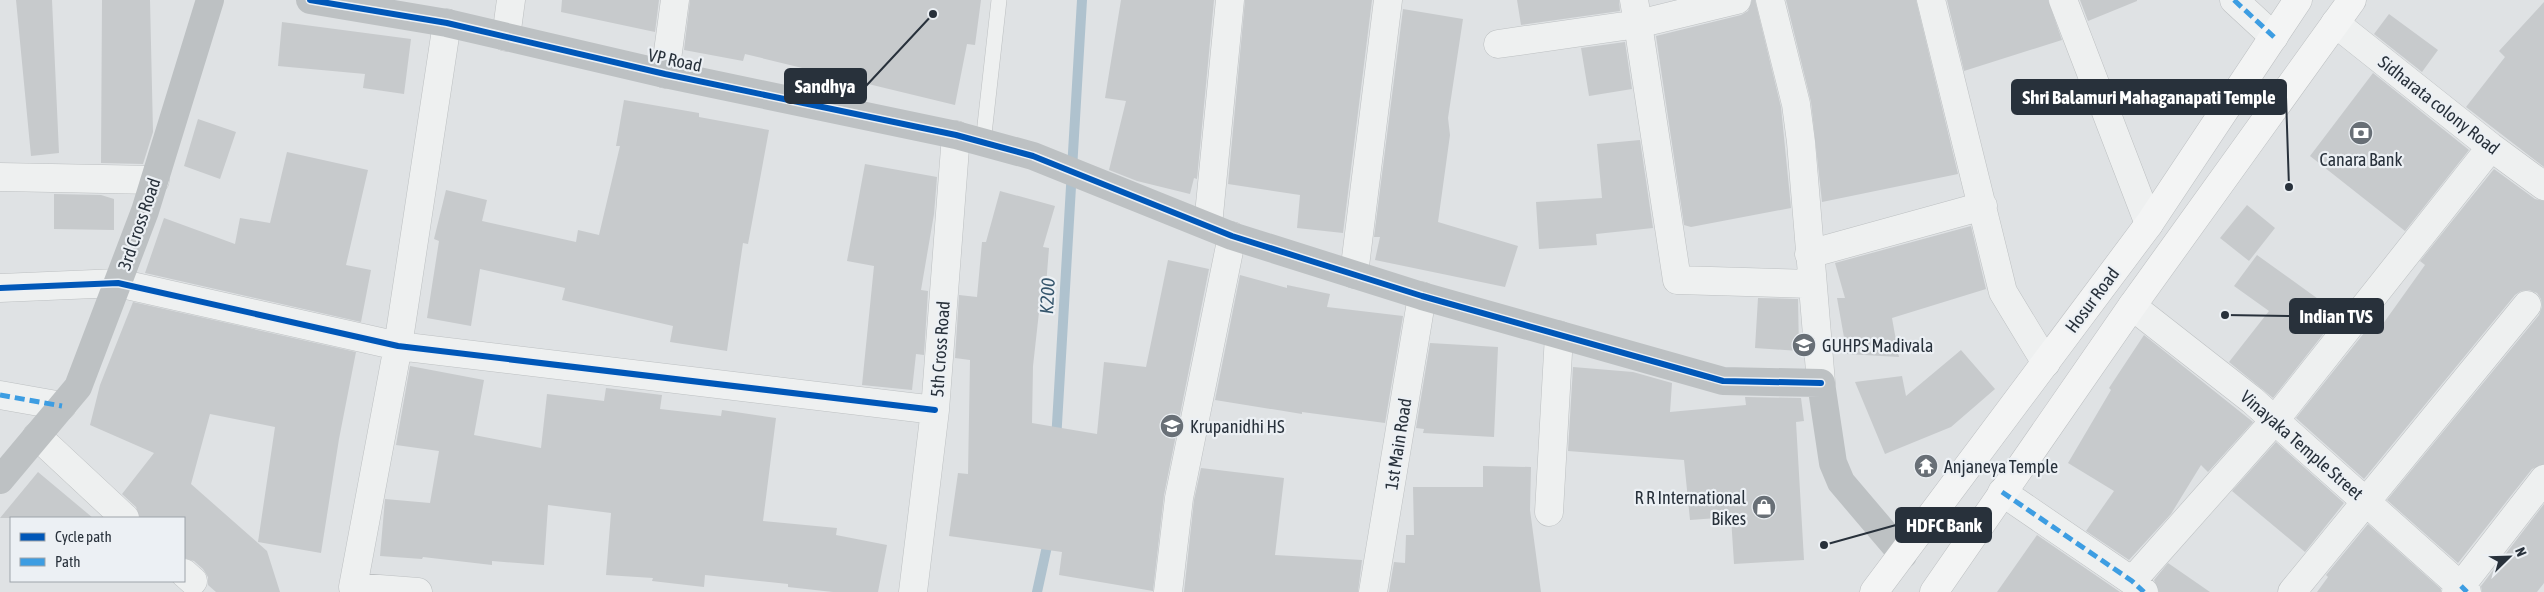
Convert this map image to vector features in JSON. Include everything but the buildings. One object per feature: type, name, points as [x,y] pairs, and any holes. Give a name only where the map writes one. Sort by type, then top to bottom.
[{"type":"main road","name":"Hosur Road","points":[[1874,592],[2149,224],[2298,0]]},
{"type":"main road","name":"Hosur Road","points":[[1934,592],[2132,306],[2352,0]]},
{"type":"street","name":"3rd Cross Road","points":[[0,480],[78,387],[155,180],[210,0]]},
{"type":"street","name":"VP Road","points":[[310,0],[447,23],[665,74],[956,135],[1033,156],[1220,230],[1422,296],[1723,381],[1821,383]]},
{"type":"street","points":[[506,37],[511,0]]},
{"type":"street","points":[[665,74],[675,0]]},
{"type":"street","points":[[1168,592],[1179,498],[1220,230],[1230,0]]},
{"type":"street","points":[[1354,274],[1388,0]]},
{"type":"street","points":[[1498,44],[1636,12],[1736,0]]},
{"type":"street","points":[[1770,0],[1796,104],[1800,132],[1821,383],[1833,463],[1842,482],[1903,554]]},
{"type":"street","points":[[1931,0],[2003,292],[2046,363]]},
{"type":"street","points":[[2063,0],[2149,224]]},
{"type":"street","points":[[2234,0],[2274,37]]},
{"type":"street","points":[[1636,12],[1677,280],[1812,284]]},
{"type":"street","points":[[418,592],[353,588],[398,346],[447,23]]},
{"type":"street","name":"Sidharata colony Road","points":[[2335,23],[2491,148],[2544,186]]},
{"type":"street","name":"5th Cross Road","points":[[913,592],[935,410],[956,135]]},
{"type":"street","points":[[2002,492],[2138,587],[2275,420],[2491,148]]},
{"type":"street","points":[[0,177],[155,180]]},
{"type":"street","points":[[1809,254],[1983,206]]},
{"type":"street","points":[[0,288],[118,283],[398,346],[935,410]]},
{"type":"street","name":"1st Main Road","points":[[1373,592],[1422,296]]},
{"type":"street","points":[[2292,592],[2527,305]]},
{"type":"street","name":"Vinayaka Temple Street","points":[[2132,306],[2275,420],[2461,590]]},
{"type":"street","points":[[1549,512],[1559,335]]},
{"type":"street","points":[[0,395],[62,406]]},
{"type":"street","points":[[37,436],[125,517]]},
{"type":"street","points":[[2461,590],[2544,479]]},
{"type":"lane","points":[[982,143],[999,0]]},
{"type":"waterway","name":"K200","points":[[1056,441],[1082,0]]},
{"type":"waterway","name":"K200","points":[[1037,592],[1049,537]]},
{"type":"marked path","points":[[2234,0],[2274,37]]},
{"type":"marked path","points":[[0,395],[62,406]]},
{"type":"marked path","points":[[2002,492],[2132,581],[2144,592]]},
{"type":"marked path","points":[[2461,586],[2467,592]]},
{"type":"cycle path","points":[[310,0],[447,23],[665,74],[956,135],[1033,156],[1232,236],[1422,296],[1723,381],[1821,383]]},
{"type":"cycle path","points":[[0,288],[118,283],[398,346],[935,410]]},
{"type":"place","name":"Sandhya","points":[[933,14]]},
{"type":"place","name":"Canara Bank","points":[[2361,133]]},
{"type":"place","name":"Shri Balamuri Mahaganapati Temple","points":[[2289,187]]},
{"type":"place","name":"Indian TVS","points":[[2225,315]]},
{"type":"place","name":"GUHPS Madivala","points":[[1804,345]]},
{"type":"place","name":"Krupanidhi HS","points":[[1172,426]]},
{"type":"place","name":"Anjaneya Temple","points":[[1926,466]]},
{"type":"place","name":"R R International Bikes","points":[[1764,507]]},
{"type":"place","name":"HDFC Bank","points":[[1824,545]]}]
